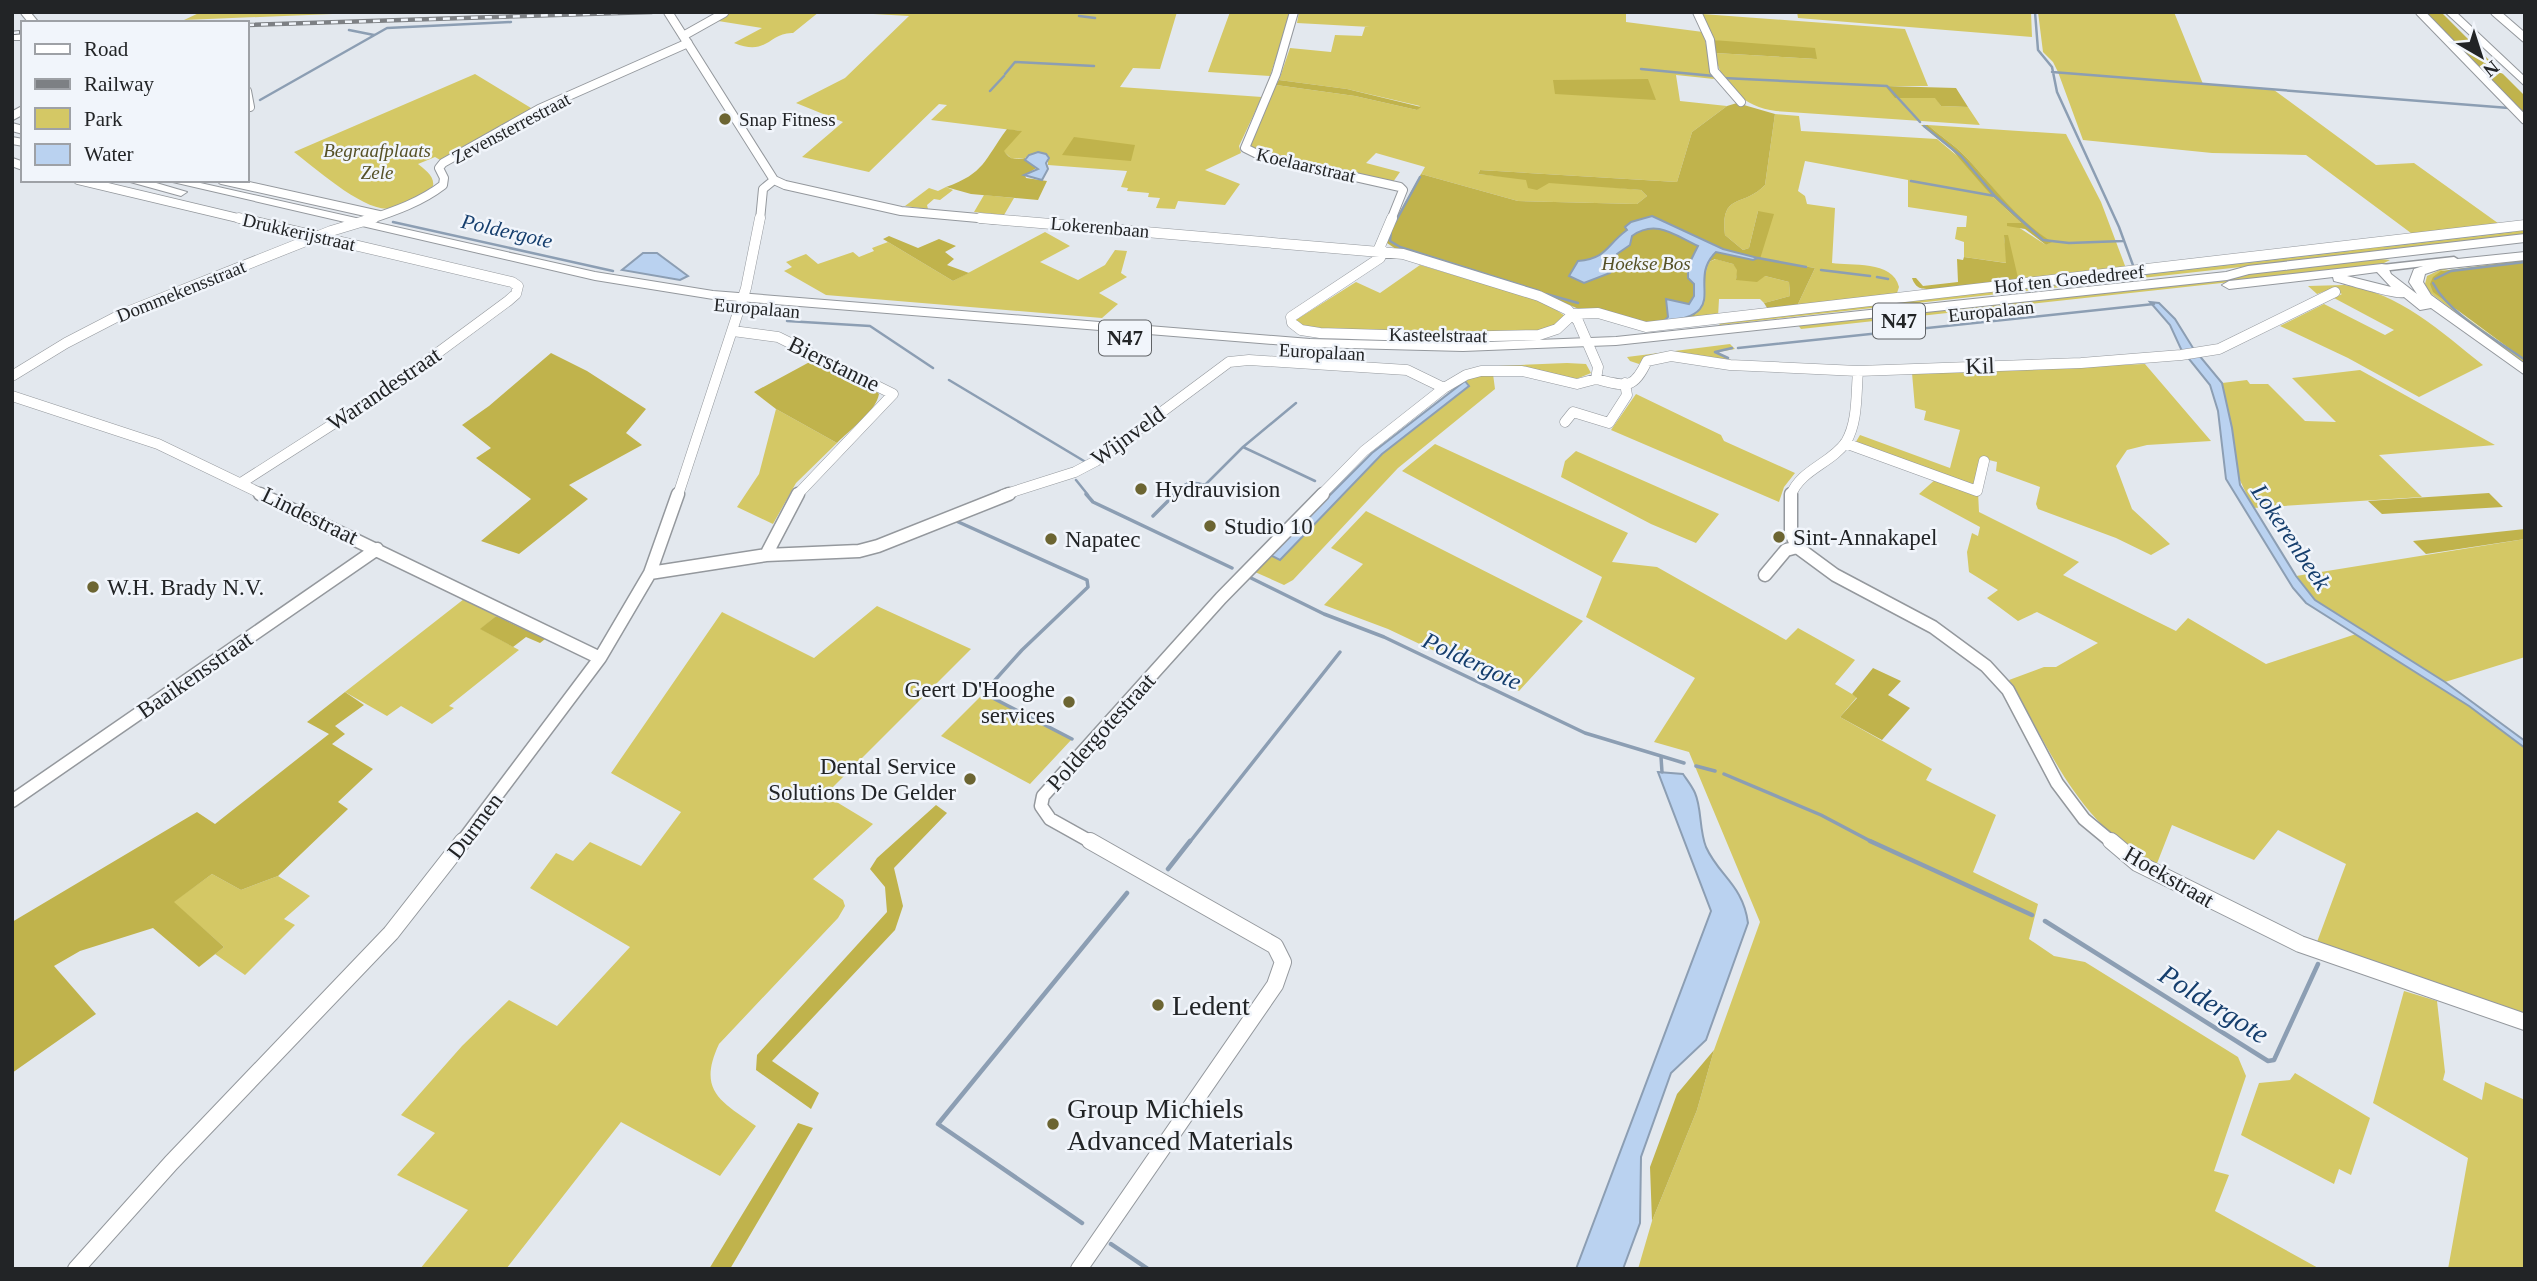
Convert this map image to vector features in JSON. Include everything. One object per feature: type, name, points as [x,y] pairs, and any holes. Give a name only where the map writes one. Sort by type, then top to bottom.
[{"type":"highway","points":[[2450,12],[2525,83]]},
{"type":"highway","points":[[2466,12],[2525,67]]},
{"type":"highway","points":[[2510,69],[2525,90]]},
{"type":"highway","name":"Europalaan","points":[[137,182],[625,292],[1357,355],[1498,358],[2227,275],[2351,257],[2525,242]]},
{"type":"highway","name":"Europalaan","points":[[179,182],[595,276],[742,303]]},
{"type":"highway","points":[[2525,242],[2395,261],[2384,264],[2382,268],[2389,280],[2525,382]]},
{"type":"highway","points":[[2525,254],[2438,265],[2419,272],[2416,282],[2426,298],[2525,371]]},
{"type":"highway","name":"Europalaan","points":[[1590,348],[2382,268]]},
{"type":"highway","points":[[2301,277],[2346,279],[2376,286],[2408,299],[2437,317]]},
{"type":"main road","name":"Europalaan","points":[[2382,268],[2525,254]]},
{"type":"street","points":[[668,12],[774,180]]},
{"type":"street","name":"Koelaarstraat","points":[[1294,12],[1276,74],[1245,148],[1261,156],[1401,187],[1403,191],[1380,251]]},
{"type":"street","points":[[1697,12],[1710,40],[1714,71],[1741,102]]},
{"type":"street","points":[[2420,12],[2525,120]]},
{"type":"street","points":[[2495,12],[2525,37]]},
{"type":"street","points":[[685,39],[723,13]]},
{"type":"street","name":"Zevensterrestraat","points":[[357,222],[405,207],[440,189],[444,182],[439,173],[440,166],[525,116],[685,39]]},
{"type":"street","points":[[248,96],[250,107]]},
{"type":"street","name":"Lokerenbaan","points":[[774,180],[785,185],[901,211],[1380,251],[1422,259],[1500,283],[1553,301],[1573,314]]},
{"type":"street","name":"Durmen","points":[[76,1269],[171,1163],[391,933],[469,835],[600,658],[650,573],[742,303],[759,235],[763,189],[774,180]]},
{"type":"street","name":"Drukkerijstraat","points":[[86,182],[512,282],[518,286]]},
{"type":"street","points":[[231,182],[379,215]]},
{"type":"street","name":"Dommekensstraat","points":[[12,376],[66,343],[122,314],[357,222]]},
{"type":"street","name":"Hof ten Goededreef","points":[[1573,314],[1598,313],[1631,325],[1657,327],[1761,315],[1797,307],[2129,273],[2525,225]]},
{"type":"street","name":"Kasteelstraat","points":[[1380,251],[1380,258],[1296,313],[1291,317],[1292,323],[1301,330],[1320,333],[1449,337],[1539,335],[1557,329],[1573,314]]},
{"type":"street","name":"Warandestraat","points":[[241,482],[397,383],[508,302],[516,294],[518,286]]},
{"type":"street","name":"Kil","points":[[1625,383],[1640,377],[1647,361],[1662,355],[1730,365],[1858,371],[2081,363],[2192,353],[2219,349],[2335,292]]},
{"type":"street","points":[[1565,422],[1573,412],[1582,413],[1601,423],[1609,423],[1627,395],[1625,383],[1617,384],[1598,376],[1590,348],[1573,314]]},
{"type":"street","name":"Bierstanne","points":[[733,331],[778,337],[893,394],[796,496],[766,555]]},
{"type":"street","name":"Wijnveld","points":[[650,573],[766,555],[869,549],[1001,496],[1075,472],[1096,461],[1229,362],[1249,360],[1407,370],[1444,388]]},
{"type":"street","name":"Poldergotestraat","points":[[1079,1269],[1275,985],[1283,962],[1275,946],[1050,819],[1041,806],[1043,796],[1221,598],[1364,452],[1444,388],[1466,374],[1481,371],[1522,371],[1577,384],[1598,376]]},
{"type":"street","points":[[1765,575],[1786,550],[1797,547],[1791,533],[1791,494],[1796,484],[1845,443],[1854,422],[1858,371]]},
{"type":"street","name":"Lindestraat","points":[[12,396],[158,444],[600,658]]},
{"type":"street","points":[[1845,443],[1977,491],[1984,461]]},
{"type":"street","name":"Hoekstraat","points":[[1797,547],[1835,575],[1933,627],[1986,666],[2008,690],[2057,783],[2084,819],[2137,863],[2300,944],[2525,1022]]},
{"type":"street","name":"Baaikensstraat","points":[[12,801],[377,549]]},
{"type":"green space","points":[[201,12],[320,12],[319,14],[381,12],[184,20]]},
{"type":"green space","points":[[819,12],[793,33],[778,36],[754,47],[734,43],[762,28],[712,20],[722,14]]},
{"type":"green space","points":[[838,12],[1177,12],[1160,69],[1133,68],[1120,87],[1262,97],[1239,146],[1241,153],[1205,170],[1240,184],[1225,205],[1178,201],[1175,209],[1156,208],[1160,198],[1148,197],[1149,193],[1127,191],[1128,188],[1121,187],[1127,171],[1048,165],[1048,156],[1034,153],[1025,158],[1012,159],[1003,151],[1021,131],[931,120],[947,105],[939,104],[869,172],[802,157],[843,122],[796,103],[845,78],[909,16]]},
{"type":"green space","points":[[1230,12],[1291,12],[1270,76],[1208,72]]},
{"type":"green space","points":[[1299,12],[1626,12],[1626,22],[1703,32],[1714,79],[1676,75],[1680,101],[1727,106],[1692,132],[1677,182],[1480,170],[1478,174],[1641,190],[1647,196],[1637,204],[1518,201],[1421,174],[1425,167],[1376,153],[1366,163],[1400,172],[1393,182],[1259,154],[1251,148],[1250,143],[1276,85],[1355,96],[1417,110],[1420,106],[1347,89],[1279,80],[1290,48],[1331,52],[1335,35],[1362,36],[1365,27],[1370,27],[1297,23]]},
{"type":"green space","points":[[1797,12],[2031,12],[2032,37],[1798,18]]},
{"type":"green space","points":[[2038,12],[2174,12],[2203,84],[2274,90],[2376,165],[2414,163],[2502,226],[2415,236],[2306,155],[2212,153],[2083,140],[2058,72],[2043,52]]},
{"type":"green space","points":[[2422,12],[2441,12],[2525,96],[2525,117]]},
{"type":"green space","points":[[1702,14],[1905,29],[1928,86],[1885,86],[1896,98],[1936,98],[1941,106],[1968,107],[1980,125],[1764,109],[1744,99],[1728,84],[1715,53],[1817,59],[1713,40]]},
{"type":"green space","points":[[1713,40],[1815,48],[1817,59],[1715,53]]},
{"type":"green space","name":"Begraafplaats Zele","points":[[475,74],[531,108],[530,111],[442,161],[435,157],[418,164],[431,176],[433,186],[423,194],[392,208],[381,208],[355,197],[294,152]]},
{"type":"green space","points":[[1648,79],[1656,100],[1555,94],[1553,80]]},
{"type":"green space","points":[[1279,80],[1347,89],[1421,107],[1417,110],[1355,96],[1276,85]]},
{"type":"green space","points":[[1885,86],[1956,88],[1968,107],[1941,106],[1935,98],[1895,98]]},
{"type":"green space","name":"Hoekse Bos","points":[[1737,103],[1775,114],[1765,185],[1730,206],[1724,221],[1725,235],[1743,250],[1749,248],[1758,211],[1774,214],[1760,259],[1815,268],[1797,306],[1769,311],[1764,303],[1790,296],[1789,282],[1765,276],[1757,282],[1736,280],[1737,270],[1733,264],[1715,259],[1709,262],[1706,272],[1705,301],[1691,321],[1649,326],[1581,310],[1542,293],[1396,249],[1387,243],[1389,231],[1421,174],[1518,201],[1637,204],[1647,196],[1641,190],[1549,183],[1537,190],[1528,188],[1526,180],[1478,174],[1480,170],[1677,182],[1692,132],[1727,106]]},
{"type":"green space","points":[[1775,114],[1799,116],[1801,131],[1937,139],[1967,164],[1991,195],[2022,224],[2018,227],[2046,245],[2051,242],[2027,224],[1962,153],[1928,125],[2066,134],[2101,202],[2127,271],[2019,282],[2004,235],[2007,263],[1964,257],[1964,242],[1955,239],[1957,227],[1966,227],[1967,216],[1908,207],[1908,180],[1805,161],[1798,191],[1805,196],[1807,204],[1835,208],[1832,263],[1880,268],[1895,278],[1899,287],[1897,293],[1797,306],[1815,268],[1760,259],[1758,211],[1749,248],[1743,250],[1725,235],[1724,221],[1730,206],[1765,185]]},
{"type":"green space","points":[[1921,125],[1928,125],[1957,148],[2017,213],[2052,242],[2046,245],[2025,229],[2007,226],[2007,223],[2021,223],[1991,195],[1952,150]]},
{"type":"green space","points":[[1007,129],[1022,131],[1004,151],[1006,154],[1013,159],[1025,158],[1027,162],[1038,167],[1025,175],[1026,178],[1047,181],[1038,200],[971,194],[946,187],[976,171]]},
{"type":"green space","points":[[1074,137],[1135,145],[1131,161],[1062,155]]},
{"type":"green space","points":[[946,187],[953,190],[940,200],[934,199],[927,205],[928,209],[905,206],[929,188],[938,191]]},
{"type":"green space","points":[[984,195],[1014,198],[1004,215],[974,212]]},
{"type":"green space","points":[[2525,230],[2525,234],[2502,238],[1720,325],[1718,323]]},
{"type":"green space","points":[[1045,232],[1070,246],[1040,262],[1078,280],[1105,265],[1115,250],[1127,251],[1121,273],[1127,277],[1099,293],[1118,304],[1102,318],[826,295],[784,271],[792,267],[786,262],[806,254],[818,264],[853,252],[859,257],[888,242],[953,281]]},
{"type":"green space","points":[[2004,235],[2008,235],[2019,282],[1932,289],[1919,288],[1915,284],[1912,278],[1916,278],[1923,286],[1958,282],[1957,259],[1963,260],[1964,257],[2006,263]]},
{"type":"green space","points":[[889,236],[918,248],[939,239],[956,246],[945,252],[954,259],[947,265],[969,273],[953,281],[883,239]]},
{"type":"green space","points":[[1716,259],[1733,264],[1738,270],[1736,279],[1765,276],[1789,282],[1790,296],[1764,303],[1760,299],[1719,299],[1718,317],[1691,321],[1705,301],[1706,272],[1709,262]]},
{"type":"green space","points":[[2390,260],[2378,266],[1801,329],[1798,325]]},
{"type":"green space","points":[[2525,260],[2525,360],[2433,292],[2430,284],[2433,277],[2441,271]]},
{"type":"green space","points":[[1420,265],[1545,302],[1565,316],[1546,331],[1482,334],[1305,328],[1296,320],[1356,282],[1380,293]]},
{"type":"green space","points":[[2459,266],[2441,271],[2457,311],[2525,360],[2525,365],[2429,292],[2425,284],[2427,276],[2446,267]]},
{"type":"green space","points":[[2344,285],[2364,289],[2401,305],[2435,327],[2483,365],[2419,397],[2348,358],[2280,326],[2324,304],[2385,335],[2394,330],[2334,298],[2342,294],[2331,289],[2317,294],[2308,286]]},
{"type":"green space","points":[[1730,344],[1735,349],[1718,352],[1732,361],[1660,353]]},
{"type":"green space","points":[[551,353],[587,371],[646,409],[626,433],[642,445],[569,485],[588,499],[519,554],[481,541],[531,499],[476,458],[491,448],[462,425],[489,406]]},
{"type":"green space","points":[[1658,353],[1647,357],[1639,364],[1627,357]]},
{"type":"green space","points":[[817,358],[871,386],[879,394],[868,414],[837,443],[776,409],[754,392]]},
{"type":"green space","points":[[1586,364],[1591,373],[1574,380],[1497,369],[1498,366]]},
{"type":"green space","points":[[2145,364],[2211,441],[2147,445],[2127,450],[2116,466],[2132,509],[2170,544],[2151,555],[2116,538],[2038,509],[2036,504],[2040,487],[1996,471],[1997,462],[1981,458],[1974,486],[1854,445],[1860,435],[1950,468],[1960,430],[1924,420],[1926,411],[1915,408],[1912,373]]},
{"type":"green space","points":[[2360,370],[2495,445],[2379,455],[2422,497],[2253,508],[2237,474],[2232,428],[2222,383],[2247,380],[2250,384],[2268,384],[2305,421],[2336,422],[2292,378]]},
{"type":"green space","points":[[1493,374],[1495,389],[1398,468],[1293,580],[1284,585],[1255,572],[1382,454],[1469,386],[1464,379]]},
{"type":"green space","points":[[1636,394],[1721,435],[1724,441],[1795,473],[1784,487],[1779,502],[1611,430]]},
{"type":"green space","points":[[776,409],[837,443],[796,483],[773,524],[737,507],[759,474]]},
{"type":"green space","points":[[1435,444],[1628,533],[1612,562],[1657,567],[1786,640],[1798,628],[1855,660],[1835,684],[1857,697],[1840,717],[1932,769],[1926,780],[1996,815],[1973,872],[2038,904],[2029,939],[2054,956],[2085,962],[2238,1057],[2246,1076],[2214,1171],[2229,1175],[2215,1211],[2320,1269],[1638,1269],[1652,1221],[1697,1110],[1714,1050],[1760,922],[1689,752],[1654,742],[1695,678],[1586,617],[1602,577],[1402,471]]},
{"type":"green space","points":[[1576,451],[1719,514],[1696,543],[1651,524],[1561,477],[1565,461]]},
{"type":"green space","points":[[1937,478],[1978,492],[1979,512],[2079,562],[2063,575],[2176,631],[2188,618],[2266,664],[2356,634],[2469,706],[2525,748],[2525,1015],[2317,942],[2346,864],[2278,830],[2254,860],[2172,825],[2156,866],[2128,848],[2105,828],[2069,784],[2009,680],[2044,667],[2056,667],[2098,643],[2037,612],[2018,621],[1987,598],[1998,590],[1969,572],[1967,552],[1972,533],[1978,536],[1980,527],[1919,494]]},
{"type":"green space","points":[[2489,493],[2503,507],[2382,514],[2368,501]]},
{"type":"green space","points":[[1366,511],[1583,621],[1519,691],[1388,629],[1324,605],[1363,564],[1331,548]]},
{"type":"green space","points":[[2525,529],[2525,539],[2426,554],[2413,541]]},
{"type":"green space","points":[[2525,539],[2525,657],[2445,682],[2315,600],[2296,576]]},
{"type":"green space","points":[[464,599],[496,616],[481,629],[519,650],[449,706],[454,708],[432,724],[401,706],[387,716],[345,692]]},
{"type":"green space","points":[[877,606],[971,649],[825,795],[873,824],[813,879],[843,900],[845,906],[838,918],[719,1044],[713,1060],[712,1084],[716,1093],[732,1109],[756,1126],[720,1176],[621,1122],[506,1269],[420,1269],[468,1210],[397,1175],[435,1133],[401,1115],[462,1046],[509,1000],[557,1026],[630,947],[530,888],[556,853],[573,861],[590,842],[641,866],[681,812],[611,773],[722,612],[814,658]]},
{"type":"green space","points":[[496,616],[545,639],[540,643],[526,637],[513,647],[480,629]]},
{"type":"green space","points":[[1873,668],[1901,681],[1888,695],[1910,708],[1882,740],[1840,717],[1857,698],[1852,694]]},
{"type":"green space","points":[[345,692],[364,705],[335,726],[345,734],[332,744],[373,769],[338,802],[348,809],[278,876],[241,890],[212,874],[174,902],[224,947],[199,967],[153,928],[80,951],[54,966],[96,1014],[12,1073],[12,922],[197,812],[215,824],[329,734],[307,722]]},
{"type":"green space","points":[[984,693],[1072,739],[1030,784],[941,736]]},
{"type":"green space","points":[[936,805],[947,813],[894,868],[903,906],[895,930],[772,1061],[819,1093],[811,1109],[756,1070],[757,1055],[887,912],[885,887],[870,869],[877,858]]},
{"type":"green space","points":[[212,874],[241,890],[278,876],[310,896],[284,919],[295,925],[245,975],[215,954],[224,947],[173,902]]},
{"type":"green space","points":[[2404,991],[2437,1001],[2445,1072],[2443,1080],[2482,1100],[2485,1082],[2525,1100],[2525,1269],[2448,1269],[2468,1158],[2373,1103]]},
{"type":"green space","points":[[1714,1050],[1697,1110],[1652,1221],[1650,1167],[1677,1094]]},
{"type":"green space","points":[[2295,1073],[2370,1118],[2351,1175],[2339,1169],[2334,1184],[2241,1135],[2259,1083],[2290,1080]]},
{"type":"green space","points":[[798,1123],[813,1128],[730,1269],[709,1269]]},
{"type":"water","points":[[1038,152],[1049,158],[1046,163],[1048,169],[1042,180],[1024,175],[1038,169],[1025,160],[1029,155]]},
{"type":"water","points":[[1652,216],[1723,249],[1758,258],[1753,260],[1716,252],[1708,263],[1703,304],[1697,312],[1663,322],[1668,317],[1666,299],[1689,304],[1694,296],[1694,284],[1688,278],[1688,266],[1698,246],[1681,237],[1665,230],[1641,231],[1632,236],[1630,245],[1617,254],[1610,273],[1584,283],[1569,276],[1578,261],[1601,254],[1627,230],[1625,227],[1631,222]]},
{"type":"water","points":[[643,253],[657,253],[688,276],[680,280],[622,270]]},
{"type":"water","points":[[2150,302],[2159,303],[2175,319],[2193,348],[2222,383],[2240,485],[2296,576],[2315,600],[2445,682],[2525,741],[2525,748],[2469,706],[2306,603],[2293,588],[2226,479],[2218,411],[2210,385],[2181,349],[2170,325]]},
{"type":"water","points":[[1465,381],[1469,386],[1382,454],[1280,560],[1270,555],[1372,453]]},
{"type":"water","points":[[1658,772],[1683,774],[1692,788],[1699,806],[1706,847],[1741,899],[1748,923],[1706,1040],[1671,1073],[1641,1157],[1640,1223],[1623,1269],[1576,1269],[1711,911]]},
{"type":"waterway","name":"Lokerenbeek","points":[[2035,12],[2038,50],[2053,72]]},
{"type":"waterway","points":[[1079,16],[1095,18]]},
{"type":"waterway","name":"Poldergote","points":[[260,100],[387,28],[511,22]]},
{"type":"waterway","points":[[349,30],[374,35]]},
{"type":"waterway","points":[[1005,74],[1015,62],[1094,66]]},
{"type":"waterway","points":[[1641,69],[1714,76]]},
{"type":"waterway","points":[[2053,72],[2509,108]]},
{"type":"waterway","name":"Lokerenbeek","points":[[2053,72],[2057,92],[2119,227],[2134,268]]},
{"type":"waterway","points":[[990,91],[1004,76]]},
{"type":"waterway","points":[[1723,78],[1887,86],[1920,122]]},
{"type":"waterway","points":[[1924,126],[1961,156],[1995,196]]},
{"type":"waterway","points":[[1420,177],[1391,230],[1390,241],[1400,247],[1539,291]]},
{"type":"waterway","points":[[1911,181],[1995,196]]},
{"type":"waterway","points":[[1995,196],[2043,240],[2069,243],[2123,241]]},
{"type":"waterway","name":"Poldergote","points":[[393,222],[613,271]]},
{"type":"waterway","points":[[2384,246],[2512,231]]},
{"type":"waterway","points":[[2006,290],[2349,250]]},
{"type":"waterway","points":[[1758,258],[1806,267]]},
{"type":"waterway","points":[[2435,279],[2451,271],[2525,262]]},
{"type":"waterway","points":[[1821,270],[1870,276]]},
{"type":"waterway","points":[[1877,277],[1888,279]]},
{"type":"waterway","points":[[2433,283],[2462,316],[2525,360]]},
{"type":"waterway","points":[[1546,294],[1578,303]]},
{"type":"waterway","points":[[1738,348],[2154,304]]},
{"type":"waterway","name":"Poldergote","points":[[787,321],[870,326],[933,368]]},
{"type":"waterway","points":[[1728,358],[1715,352],[1732,348]]},
{"type":"waterway","name":"Poldergote","points":[[949,380],[1084,461]]},
{"type":"waterway","points":[[1243,447],[1296,403]]},
{"type":"waterway","points":[[1173,495],[1187,484],[1205,485],[1243,447]]},
{"type":"waterway","points":[[1243,447],[1315,481]]},
{"type":"waterway","name":"Poldergote","points":[[1076,480],[1088,495]]},
{"type":"waterway","name":"Poldergote","points":[[1086,494],[1093,502],[1232,568]]},
{"type":"waterway","points":[[1153,516],[1175,494]]},
{"type":"waterway","points":[[954,520],[1087,580],[1088,587],[1022,650],[987,689],[987,695],[1072,739]]},
{"type":"waterway","name":"Poldergote","points":[[1251,578],[1324,614],[1384,637],[1585,733],[1684,763]]},
{"type":"waterway","points":[[1189,843],[1340,652]]},
{"type":"waterway","points":[[1661,757],[1662,772]]},
{"type":"waterway","name":"Poldergote","points":[[1696,766],[1715,771]]},
{"type":"waterway","name":"Poldergote","points":[[1724,774],[1821,815],[1872,842]]},
{"type":"waterway","points":[[1168,869],[1190,841]]},
{"type":"waterway","name":"Poldergote","points":[[1872,842],[2032,915]]},
{"type":"waterway","points":[[1082,1223],[938,1124],[1127,893]]},
{"type":"waterway","name":"Poldergote","points":[[2045,921],[2268,1061],[2274,1060],[2318,964]]},
{"type":"waterway","points":[[1111,1244],[1148,1269]]},
{"type":"railway","points":[[248,25],[652,12]]},
{"type":"railway","points":[[12,33],[21,32]]},
{"type":"place","name":"Snap Fitness","points":[[725,119]]},
{"type":"place","name":"Hydrauvision","points":[[1141,489]]},
{"type":"place","name":"Studio 10","points":[[1210,526]]},
{"type":"place","name":"Sint-Annakapel","points":[[1779,537]]},
{"type":"place","name":"Napatec","points":[[1051,539]]},
{"type":"place","name":"W.H. Brady N.V.","points":[[93,587]]},
{"type":"place","name":"Geert D'Hooghe services","points":[[1069,702]]},
{"type":"place","name":"Dental Service Solutions De Gelder","points":[[970,779]]},
{"type":"place","name":"Ledent","points":[[1158,1005]]},
{"type":"place","name":"Group Michiels Advanced Materials","points":[[1053,1124]]}]
